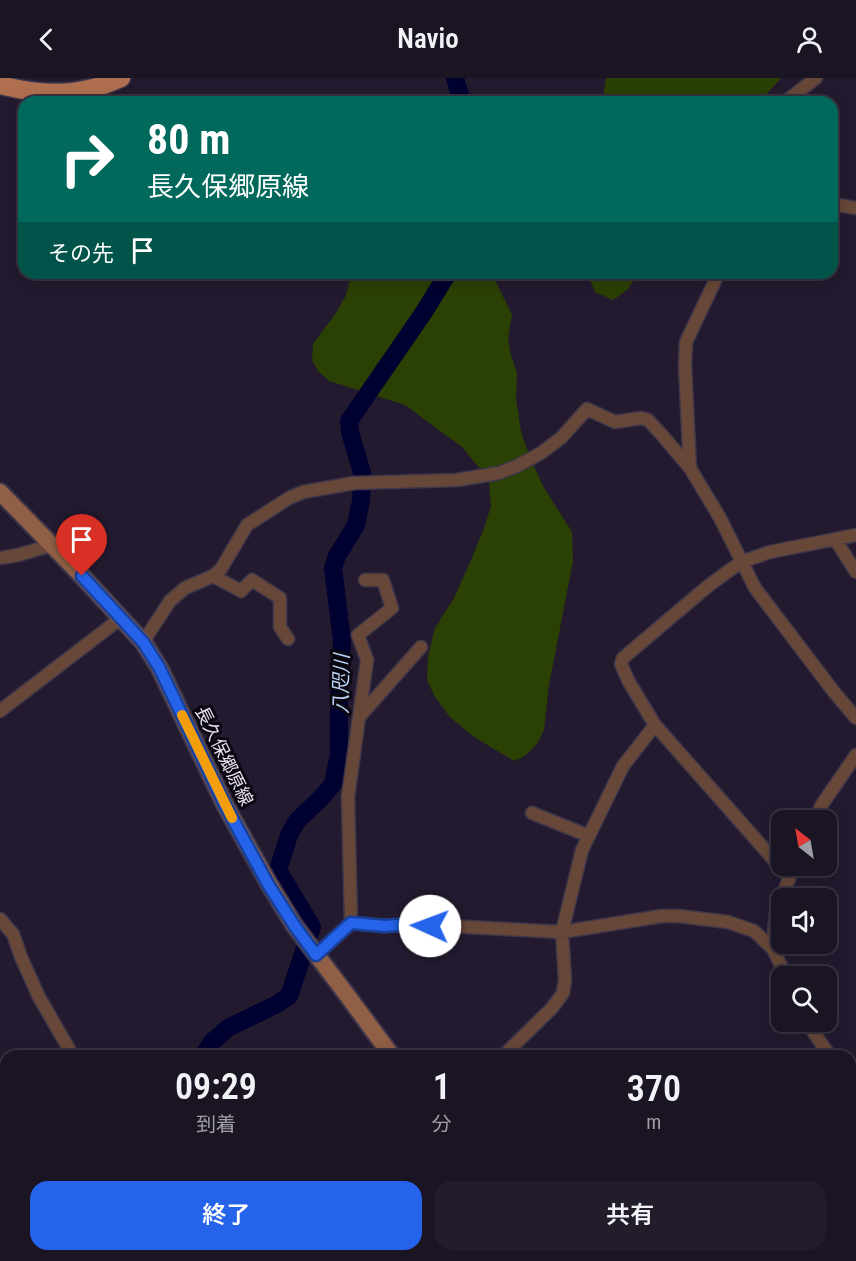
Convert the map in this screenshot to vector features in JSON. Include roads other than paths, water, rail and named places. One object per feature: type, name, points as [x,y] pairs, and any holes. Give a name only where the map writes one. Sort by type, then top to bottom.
[{"type":"main road","points":[[7,83],[38,93],[57,94],[96,88],[121,78]]},
{"type":"main road","name":"長久保郷原線","points":[[0,492],[143,642],[159,667],[225,805],[268,884],[294,925],[388,1050]]},
{"type":"street","points":[[793,96],[816,78]]},
{"type":"street","points":[[838,205],[856,208]]},
{"type":"street","points":[[690,468],[686,342],[716,279]]},
{"type":"street","points":[[143,642],[170,601],[185,588],[213,576],[221,569],[247,525],[289,498],[303,492],[354,483],[457,480],[499,473],[518,466],[541,453],[561,438],[588,409],[615,422],[641,418],[648,420],[662,435],[690,468],[720,518],[754,588],[856,718]]},
{"type":"street","points":[[771,850],[655,725],[621,664],[623,658],[708,586],[741,562],[770,552],[856,535]]},
{"type":"street","points":[[835,539],[856,572]]},
{"type":"street","points":[[0,558],[52,544]]},
{"type":"street","points":[[213,576],[241,591],[252,580],[280,598],[280,627],[288,639]]},
{"type":"street","points":[[351,923],[348,797],[367,660],[358,635],[392,608],[383,580],[365,580]]},
{"type":"street","points":[[0,711],[121,618]]},
{"type":"street","points":[[359,717],[421,647]]},
{"type":"street","points":[[509,1050],[552,1008],[562,993],[565,980],[562,932],[582,850],[623,766],[655,725]]},
{"type":"street","points":[[819,810],[856,755]]},
{"type":"street","points":[[532,813],[589,836]]},
{"type":"street","points":[[316,955],[351,923],[562,932],[646,918],[679,916],[737,925],[754,931],[771,947]]},
{"type":"street","points":[[0,919],[13,934],[39,997],[68,1050]]},
{"type":"street","points":[[813,1032],[826,1050]]},
{"type":"waterway","name":"八咫川","points":[[455,78],[460,96]]},
{"type":"waterway","name":"八咫川","points":[[207,1050],[212,1042],[228,1028],[289,996],[312,927],[278,870],[289,835],[297,821],[333,784],[339,754],[342,641],[333,568],[337,556],[356,525],[361,501],[362,473],[349,421],[444,279]]}]
